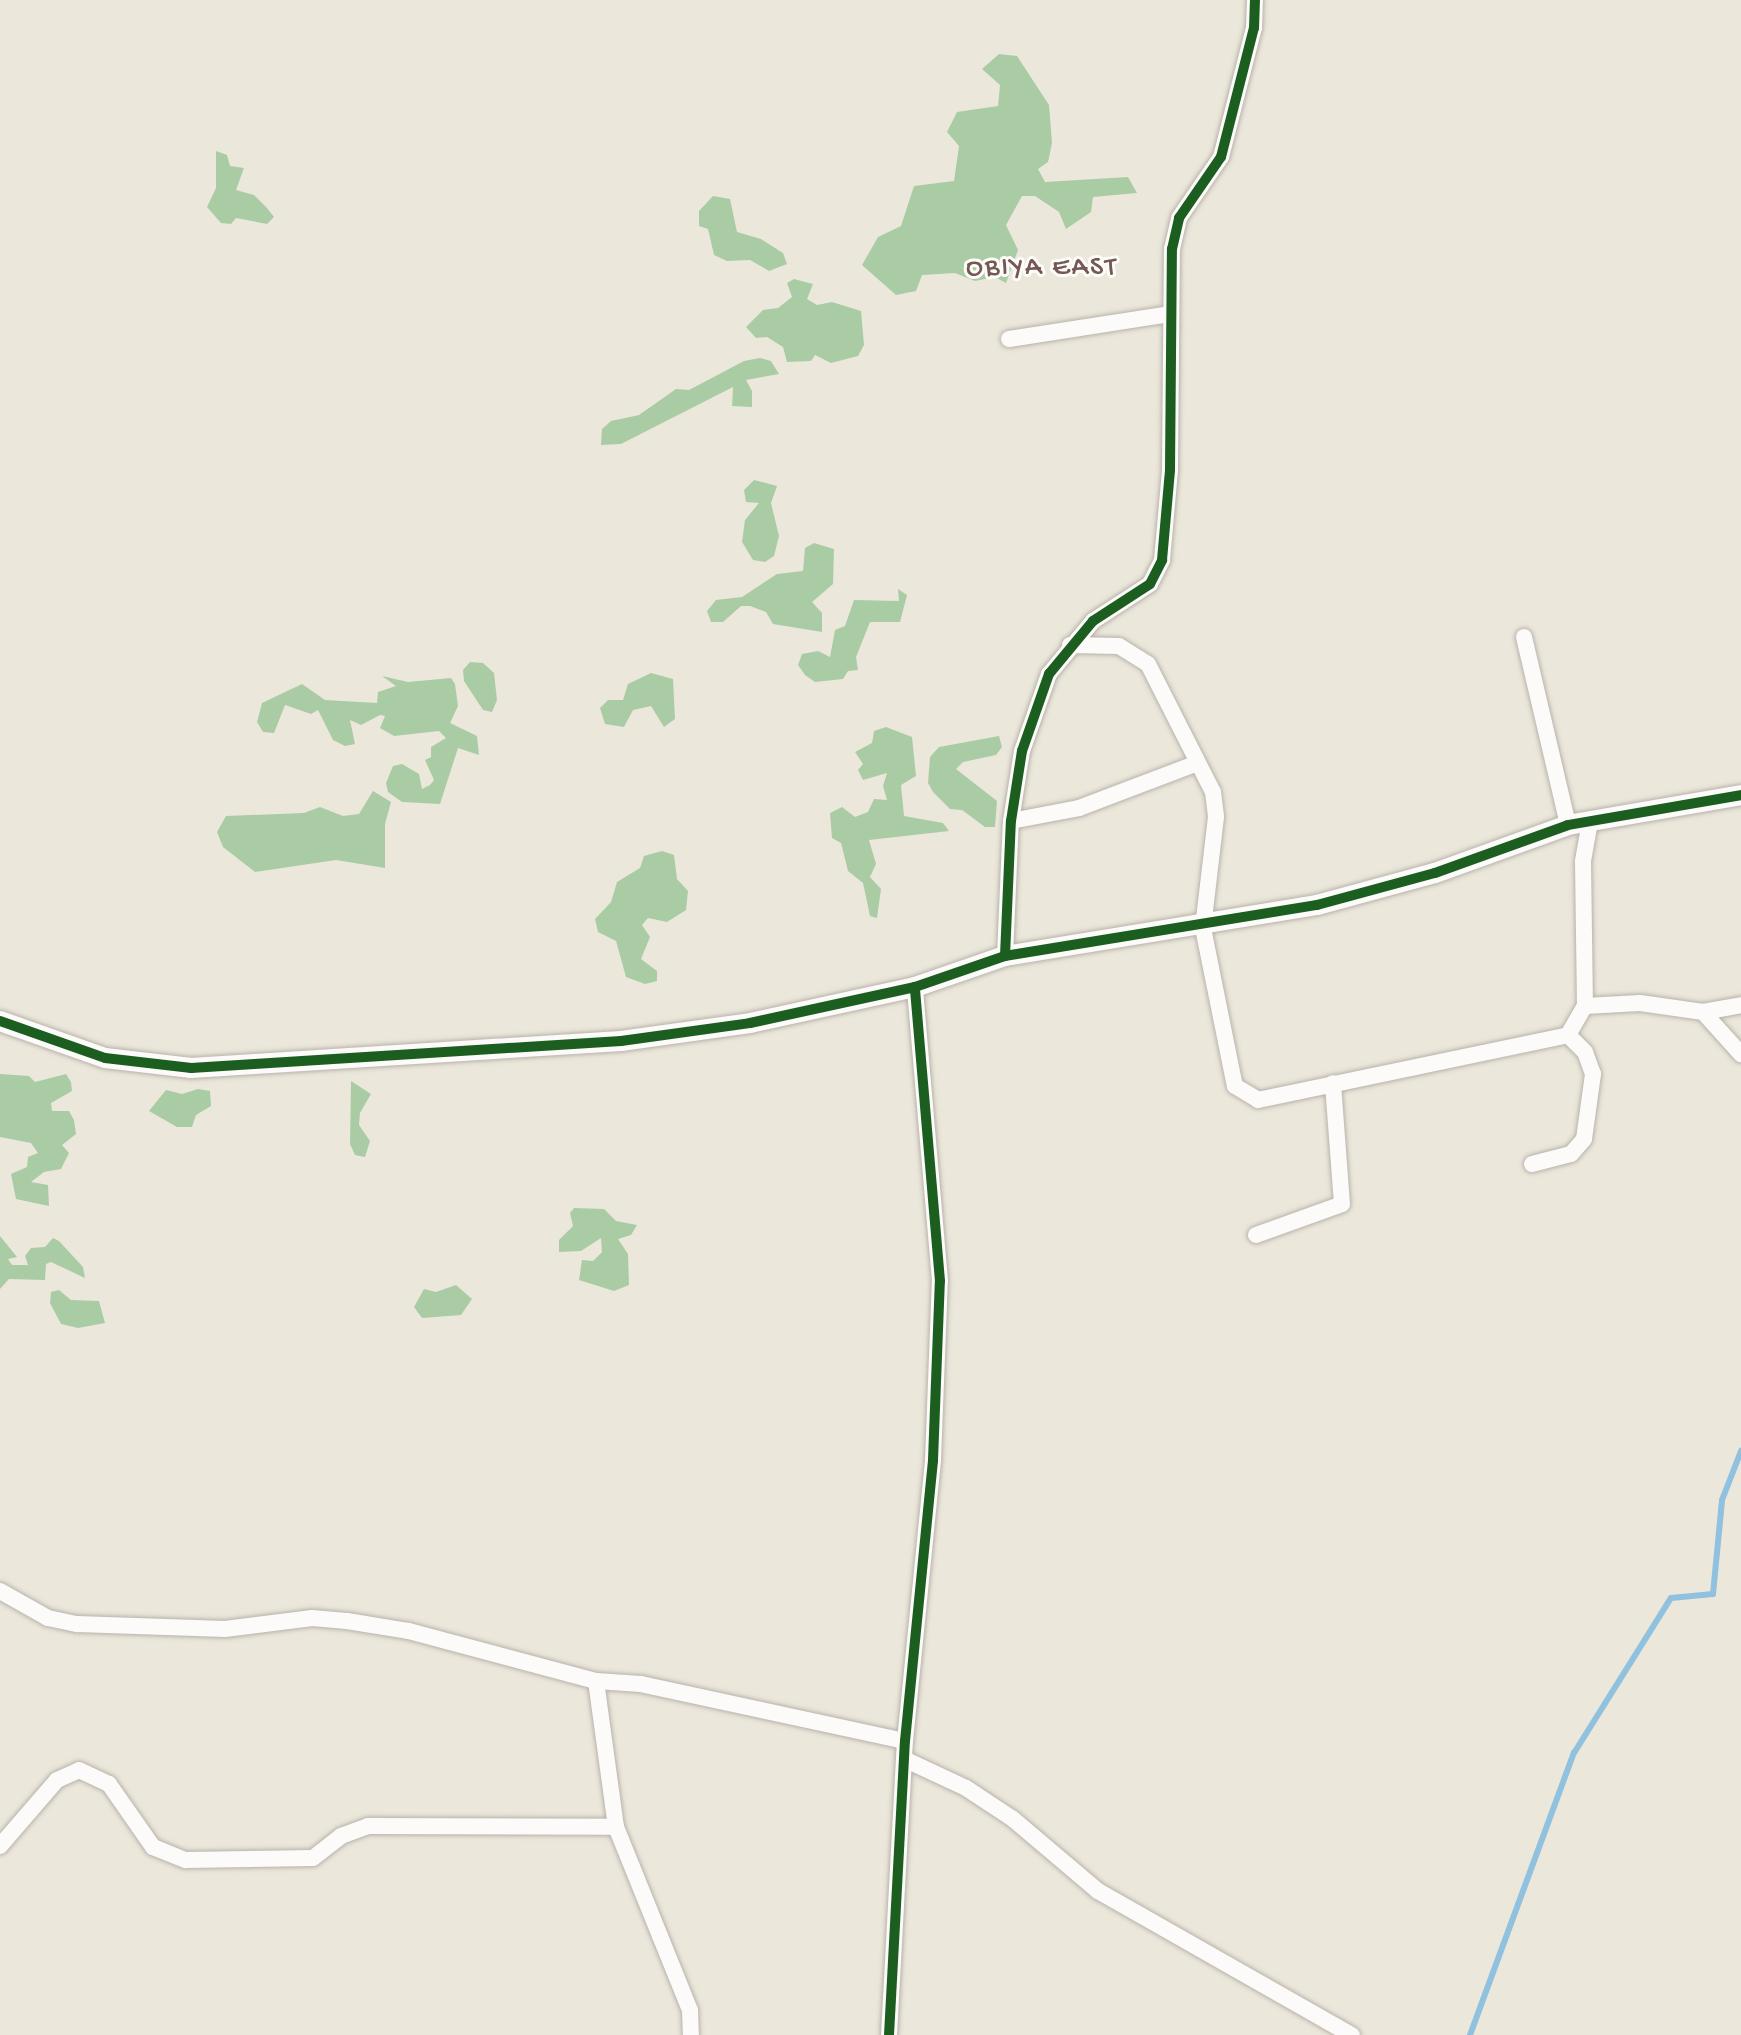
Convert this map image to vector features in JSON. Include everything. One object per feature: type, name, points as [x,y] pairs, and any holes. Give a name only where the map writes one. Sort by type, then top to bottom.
[{"type":"street","points":[[1005,956],[1011,821],[1022,751],[1049,674],[1093,621],[1150,584],[1160,568],[1170,470],[1172,249],[1179,218],[1221,157],[1254,28],[1255,0]]},
{"type":"street","points":[[1009,339],[1171,314]]},
{"type":"street","points":[[1524,637],[1568,825]]},
{"type":"street","points":[[1070,645],[1119,646],[1148,664],[1195,764],[1213,792],[1216,817],[1203,928],[1235,1086],[1258,1100],[1568,1035],[1585,1006],[1583,861],[1590,822]]},
{"type":"street","points":[[1011,821],[1079,808],[1195,764]]},
{"type":"street","points":[[0,1021],[105,1058],[191,1068],[621,1041],[750,1023],[915,987],[1005,956],[1203,928],[1317,905],[1435,873],[1568,825],[1741,795]]},
{"type":"street","points":[[889,2035],[905,1741],[926,1562],[940,1281],[915,987]]},
{"type":"street","points":[[1585,1006],[1640,1003],[1703,1012],[1741,1005]]},
{"type":"street","points":[[1703,1012],[1741,1054]]},
{"type":"street","points":[[1532,1164],[1571,1154],[1584,1139],[1593,1074],[1585,1052],[1568,1035]]},
{"type":"street","points":[[1256,1235],[1342,1204],[1333,1083]]},
{"type":"street","points":[[0,1591],[48,1618],[77,1624],[225,1629],[312,1618],[409,1631],[596,1681],[641,1684],[905,1741]]},
{"type":"street","points":[[596,1681],[616,1827],[690,2010],[691,2035]]},
{"type":"street","points":[[904,1759],[966,1788],[1013,1819],[1098,1891],[1352,2035]]},
{"type":"street","points":[[0,1846],[57,1780],[79,1770],[109,1784],[153,1847],[186,1860],[313,1858],[341,1836],[382,1825],[616,1827]]},
{"type":"green space","points":[[999,54],[1017,56],[1049,105],[1052,143],[1048,162],[1038,169],[1045,182],[1128,177],[1137,193],[1093,197],[1091,212],[1066,229],[1059,212],[1035,196],[1022,196],[1006,225],[1018,250],[1006,283],[995,277],[975,281],[955,273],[922,275],[916,291],[896,295],[862,265],[878,237],[901,226],[914,186],[954,181],[959,146],[947,132],[957,112],[998,106],[1000,85],[982,69]]},
{"type":"green space","points":[[216,151],[227,155],[230,166],[244,168],[236,190],[254,195],[267,208],[274,217],[267,224],[236,218],[231,224],[221,223],[207,207],[216,188]]},
{"type":"green space","points":[[713,196],[730,199],[737,232],[761,239],[783,253],[787,264],[769,271],[750,260],[727,261],[714,255],[708,229],[699,226],[699,211]]},
{"type":"green space","points":[[794,279],[813,284],[807,299],[817,305],[832,302],[861,311],[864,345],[858,356],[831,363],[815,355],[811,361],[787,362],[783,347],[767,337],[756,338],[746,327],[763,310],[778,308],[792,297],[787,283]]},
{"type":"green space","points":[[760,358],[771,361],[779,374],[746,380],[752,391],[752,407],[732,406],[733,387],[621,444],[601,445],[602,429],[611,421],[639,415],[676,389],[689,390],[744,361]]},
{"type":"green space","points":[[754,480],[777,486],[771,503],[779,536],[774,556],[765,562],[753,560],[742,542],[745,520],[759,503],[746,502],[744,490]]},
{"type":"green space","points":[[814,543],[834,549],[833,584],[812,602],[822,613],[822,632],[773,624],[766,612],[750,606],[741,606],[723,622],[711,622],[707,611],[716,600],[742,597],[777,574],[803,571],[805,548]]},
{"type":"green space","points":[[898,589],[907,595],[900,622],[870,622],[856,657],[858,670],[848,671],[843,679],[815,682],[805,675],[798,665],[802,654],[818,651],[830,657],[835,630],[845,626],[854,600],[899,601]]},
{"type":"green space","points":[[470,662],[483,663],[494,673],[497,700],[492,712],[483,710],[464,681],[463,670]]},
{"type":"green space","points":[[651,673],[673,679],[675,719],[664,727],[651,706],[633,710],[624,727],[605,724],[600,708],[608,700],[623,700],[628,684]]},
{"type":"green space","points":[[382,676],[408,682],[451,678],[455,684],[458,706],[450,723],[477,736],[479,755],[458,748],[440,804],[402,802],[388,792],[386,783],[393,766],[402,764],[419,774],[422,789],[430,785],[434,780],[425,760],[431,757],[431,747],[446,738],[439,731],[394,736],[380,728],[385,716],[380,715],[361,725],[350,720],[355,744],[345,746],[333,740],[318,710],[311,714],[285,705],[274,733],[263,732],[257,722],[262,703],[302,684],[325,700],[377,703],[378,692],[396,686]]},
{"type":"green space","points":[[886,727],[912,737],[916,776],[901,785],[904,816],[943,823],[949,831],[869,840],[876,864],[870,877],[881,889],[877,918],[870,916],[863,883],[848,871],[841,843],[832,838],[830,813],[842,807],[855,817],[868,812],[874,799],[887,800],[883,786],[887,773],[863,780],[858,770],[863,764],[855,752],[872,743],[874,731]]},
{"type":"green space","points":[[999,736],[1002,747],[996,755],[963,762],[956,769],[997,801],[995,827],[985,827],[962,810],[950,809],[933,792],[928,783],[930,757],[939,747]]},
{"type":"green space","points":[[373,791],[391,802],[385,824],[385,868],[336,860],[255,872],[223,847],[217,832],[226,816],[304,813],[320,807],[343,816],[359,814]]},
{"type":"green space","points":[[662,851],[674,855],[677,879],[688,891],[686,910],[667,922],[648,918],[642,925],[650,937],[641,959],[657,971],[657,981],[645,984],[626,977],[616,941],[598,932],[595,919],[611,902],[617,882],[640,868],[644,856]]},
{"type":"green space","points":[[0,1074],[29,1076],[35,1082],[66,1074],[71,1082],[72,1091],[51,1103],[52,1111],[69,1111],[74,1120],[76,1134],[62,1145],[69,1153],[61,1169],[44,1172],[31,1182],[48,1185],[49,1206],[16,1199],[11,1174],[27,1167],[28,1157],[38,1153],[31,1143],[0,1137]]},
{"type":"green space","points":[[351,1081],[371,1094],[360,1113],[359,1125],[370,1141],[365,1157],[355,1155],[350,1144]]},
{"type":"green space","points":[[198,1089],[210,1091],[211,1106],[196,1115],[192,1127],[177,1127],[149,1111],[166,1090],[182,1094]]},
{"type":"green space","points":[[574,1208],[604,1209],[616,1221],[637,1225],[631,1235],[618,1239],[628,1254],[629,1285],[614,1291],[579,1280],[582,1260],[593,1261],[602,1252],[601,1238],[581,1251],[559,1252],[559,1240],[573,1226],[570,1213]]},
{"type":"green space","points":[[0,1236],[17,1257],[8,1259],[12,1265],[28,1265],[25,1256],[31,1248],[45,1247],[53,1238],[83,1267],[85,1278],[51,1262],[46,1264],[45,1280],[9,1279],[0,1289]]},
{"type":"green space","points":[[456,1285],[472,1299],[461,1315],[422,1318],[414,1307],[424,1289],[436,1292]]},
{"type":"green space","points":[[59,1290],[71,1300],[99,1301],[105,1323],[78,1328],[61,1324],[50,1303],[51,1292]]},
{"type":"waterway","points":[[1470,2035],[1574,1753],[1671,1598],[1713,1594],[1722,1500],[1741,1451]]},
{"type":"cycle path","points":[[1005,956],[1011,821],[1022,751],[1049,674],[1093,621],[1150,584],[1162,560],[1170,470],[1172,249],[1179,218],[1221,157],[1254,28],[1255,0]]},
{"type":"cycle path","points":[[0,1021],[105,1058],[191,1068],[621,1041],[750,1023],[915,987],[1005,956],[1317,905],[1435,873],[1568,825],[1741,795]]},
{"type":"cycle path","points":[[889,2035],[905,1741],[933,1460],[940,1281],[915,987]]},
{"type":"district","name":"OBIYA EAST","points":[[1042,269]]}]
